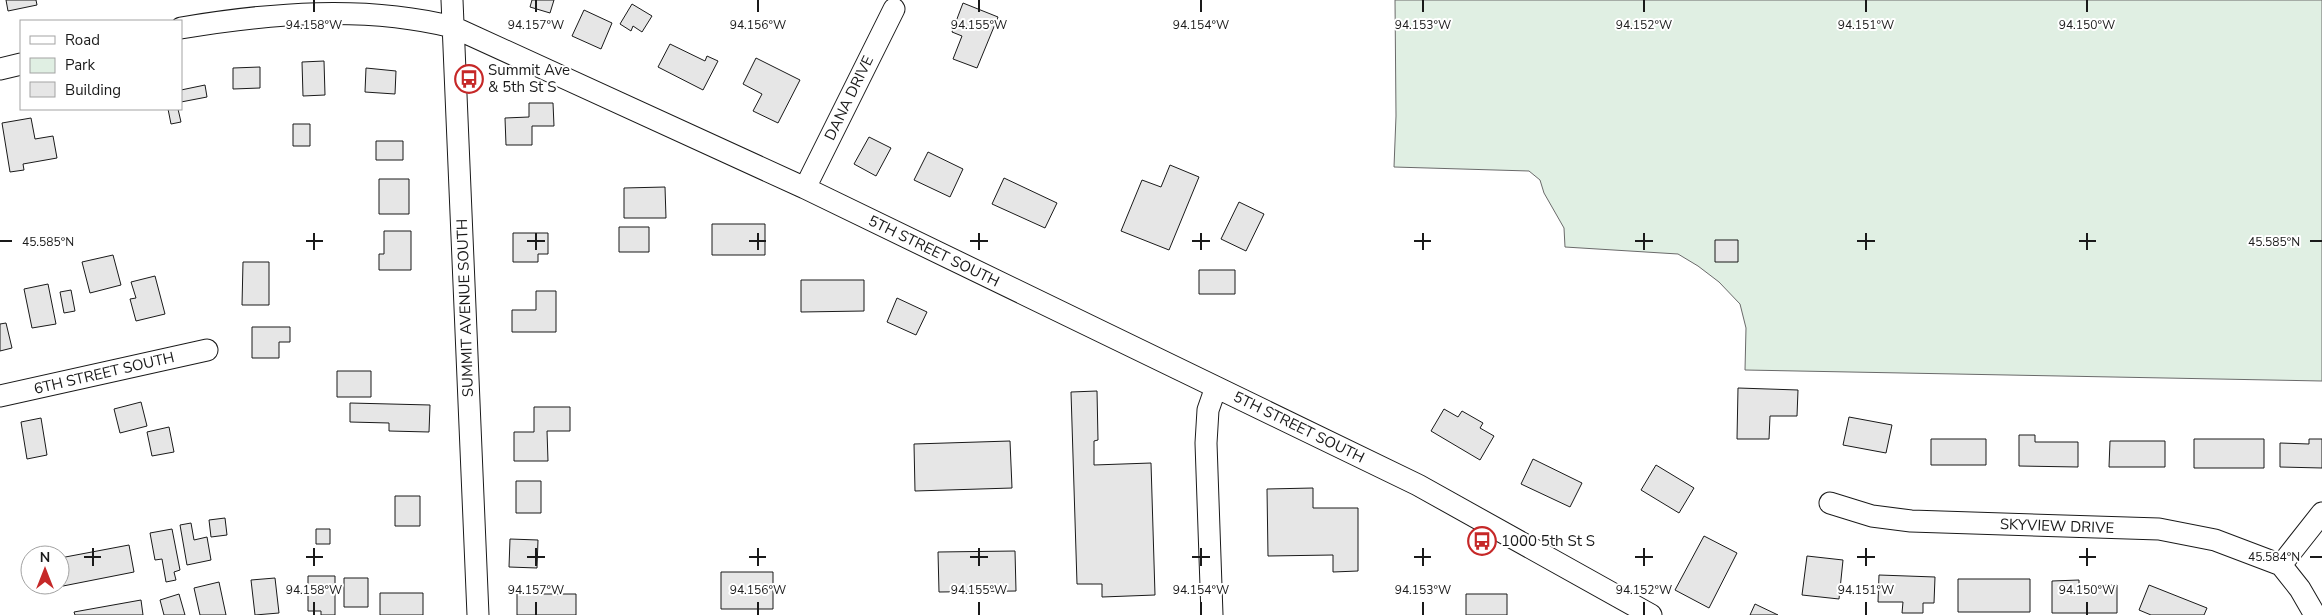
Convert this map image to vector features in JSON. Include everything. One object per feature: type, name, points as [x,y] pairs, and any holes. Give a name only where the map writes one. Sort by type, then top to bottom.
[{"type":"street","name":"SUMMIT AVENUE SOUTH","points":[[452,0],[478,615]]},
{"type":"street","name":"DANA DRIVE","points":[[805,188],[894,9]]},
{"type":"street","name":"5TH STREET SOUTH","points":[[182,28],[276,15],[378,15],[423,20],[453,27],[805,188],[1418,485],[1651,615]]},
{"type":"street","points":[[0,69],[20,64]]},
{"type":"street","name":"6TH STREET SOUTH","points":[[0,396],[207,350]]},
{"type":"street","points":[[1212,615],[1206,443],[1208,410],[1216,387]]},
{"type":"street","name":"SKYVIEW DRIVE","points":[[1830,503],[1872,516],[1911,521],[2159,529],[2215,540],[2281,565]]},
{"type":"street","points":[[2315,615],[2300,589],[2281,565],[2322,513]]},
{"type":"green space","points":[[1395,0],[2322,0],[2322,381],[1745,370],[1746,328],[1740,304],[1719,282],[1678,254],[1565,247],[1564,228],[1544,193],[1540,180],[1529,171],[1394,167],[1396,116]]},
{"type":"building","points":[[6,0],[36,0],[37,5],[8,11]]},
{"type":"building","points":[[532,0],[554,0],[550,13],[530,7]]},
{"type":"building","points":[[963,3],[998,17],[977,68],[953,59],[962,36],[952,32]]},
{"type":"building","points":[[632,4],[652,16],[642,32],[633,26],[631,31],[620,24]]},
{"type":"building","points":[[584,10],[612,23],[601,49],[572,36]]},
{"type":"building","points":[[670,44],[705,61],[707,56],[718,61],[703,90],[658,67]]},
{"type":"building","points":[[756,58],[800,80],[778,123],[753,111],[762,94],[743,84]]},
{"type":"building","points":[[324,61],[325,95],[303,96],[302,62]]},
{"type":"building","points":[[260,67],[260,88],[233,89],[233,68]]},
{"type":"building","points":[[366,68],[396,71],[395,94],[365,92]]},
{"type":"building","points":[[205,85],[207,97],[182,102],[182,90]]},
{"type":"building","points":[[529,103],[553,103],[554,126],[532,126],[532,145],[506,145],[505,118],[529,117]]},
{"type":"building","points":[[168,110],[178,110],[181,122],[171,124]]},
{"type":"building","points":[[31,118],[35,139],[53,136],[57,158],[23,164],[24,170],[10,172],[2,123]]},
{"type":"building","points":[[293,124],[310,124],[310,146],[293,146]]},
{"type":"building","points":[[869,137],[891,148],[876,176],[854,164]]},
{"type":"building","points":[[376,141],[403,141],[403,160],[376,160]]},
{"type":"building","points":[[928,152],[963,169],[950,197],[914,180]]},
{"type":"building","points":[[1170,165],[1199,177],[1169,250],[1121,231],[1142,180],[1161,187]]},
{"type":"building","points":[[1004,178],[1057,203],[1045,228],[992,204]]},
{"type":"building","points":[[379,179],[409,179],[409,214],[379,214]]},
{"type":"building","points":[[665,187],[666,218],[624,218],[624,188]]},
{"type":"building","points":[[1239,202],[1264,214],[1246,251],[1221,239]]},
{"type":"building","points":[[712,224],[765,224],[765,255],[712,255]]},
{"type":"building","points":[[619,227],[649,227],[649,252],[619,252]]},
{"type":"building","points":[[384,231],[411,231],[411,270],[379,270],[379,254],[384,254]]},
{"type":"building","points":[[513,233],[548,233],[548,254],[538,254],[538,262],[513,262]]},
{"type":"building","points":[[1715,240],[1738,240],[1738,262],[1715,262]]},
{"type":"building","points":[[113,255],[121,285],[90,293],[82,262]]},
{"type":"building","points":[[243,262],[269,262],[269,305],[242,305]]},
{"type":"building","points":[[1199,270],[1235,270],[1235,294],[1199,294]]},
{"type":"building","points":[[155,276],[165,314],[136,321],[130,299],[136,298],[131,282]]},
{"type":"building","points":[[801,280],[864,280],[864,311],[801,312]]},
{"type":"building","points":[[48,284],[56,324],[32,328],[24,289]]},
{"type":"building","points":[[71,290],[75,311],[64,313],[60,292]]},
{"type":"building","points":[[536,291],[556,291],[556,332],[512,332],[512,310],[536,310]]},
{"type":"building","points":[[897,298],[927,312],[916,335],[887,322]]},
{"type":"building","points":[[6,323],[12,348],[0,351],[0,324]]},
{"type":"building","points":[[252,327],[290,327],[290,342],[279,342],[279,358],[252,358]]},
{"type":"building","points":[[337,371],[371,371],[371,397],[337,397]]},
{"type":"building","points":[[1738,388],[1798,390],[1797,416],[1770,416],[1769,439],[1737,439]]},
{"type":"building","points":[[1097,391],[1098,440],[1094,441],[1094,465],[1151,463],[1155,595],[1102,597],[1102,584],[1077,584],[1071,392]]},
{"type":"building","points":[[141,402],[147,426],[120,433],[114,409]]},
{"type":"building","points":[[350,403],[430,405],[429,432],[389,431],[389,423],[350,422]]},
{"type":"building","points":[[534,407],[570,407],[570,431],[547,431],[548,461],[514,461],[514,432],[534,432]]},
{"type":"building","points":[[1444,409],[1458,417],[1462,411],[1483,423],[1480,428],[1494,436],[1480,460],[1431,431]]},
{"type":"building","points":[[1849,417],[1892,425],[1886,453],[1843,445]]},
{"type":"building","points":[[41,418],[47,455],[27,459],[21,422]]},
{"type":"building","points":[[169,427],[174,452],[152,456],[147,432]]},
{"type":"building","points":[[2019,435],[2035,435],[2035,442],[2078,442],[2078,467],[2019,466]]},
{"type":"building","points":[[1931,439],[1986,439],[1986,465],[1931,465]]},
{"type":"building","points":[[2194,439],[2264,439],[2264,468],[2194,468]]},
{"type":"building","points":[[2309,439],[2322,439],[2322,468],[2280,467],[2280,443],[2309,444]]},
{"type":"building","points":[[1010,441],[1012,488],[915,491],[914,444]]},
{"type":"building","points":[[2110,441],[2165,441],[2165,467],[2109,467]]},
{"type":"building","points":[[1533,459],[1582,483],[1570,507],[1521,484]]},
{"type":"building","points":[[1656,465],[1694,488],[1679,513],[1641,490]]},
{"type":"building","points":[[516,481],[541,481],[541,513],[516,513]]},
{"type":"building","points":[[1313,488],[1313,508],[1358,508],[1358,571],[1333,572],[1333,555],[1268,556],[1267,489]]},
{"type":"building","points":[[395,496],[420,496],[420,526],[395,526]]},
{"type":"building","points":[[225,518],[227,535],[211,537],[209,520]]},
{"type":"building","points":[[191,523],[194,540],[207,537],[211,560],[187,565],[180,525]]},
{"type":"building","points":[[172,529],[180,570],[174,572],[176,580],[166,582],[162,559],[155,560],[150,533]]},
{"type":"building","points":[[316,529],[330,529],[330,544],[316,544]]},
{"type":"building","points":[[1704,536],[1737,553],[1709,608],[1675,590]]},
{"type":"building","points":[[510,539],[538,540],[537,568],[509,567]]},
{"type":"building","points":[[129,545],[134,572],[70,585],[70,556]]},
{"type":"building","points":[[1015,551],[1016,591],[939,592],[938,552]]},
{"type":"building","points":[[1807,556],[1843,560],[1839,599],[1802,595]]},
{"type":"building","points":[[721,572],[773,572],[773,609],[721,609]]},
{"type":"building","points":[[1879,575],[1935,577],[1934,603],[1923,603],[1923,613],[1902,613],[1903,602],[1878,602]]},
{"type":"building","points":[[308,576],[335,576],[335,615],[321,615],[321,611],[308,611]]},
{"type":"building","points":[[275,578],[279,613],[255,615],[251,580]]},
{"type":"building","points":[[344,578],[368,578],[368,607],[344,607]]},
{"type":"building","points":[[1958,579],[2030,579],[2030,612],[1958,612]]},
{"type":"building","points":[[2079,580],[2079,586],[2117,585],[2117,613],[2052,613],[2052,581]]},
{"type":"building","points":[[219,582],[226,615],[200,615],[194,588]]},
{"type":"building","points":[[2149,585],[2207,608],[2204,615],[2151,615],[2139,610]]},
{"type":"building","points":[[380,593],[423,593],[423,615],[380,615]]},
{"type":"building","points":[[179,594],[185,615],[164,615],[160,600]]},
{"type":"building","points":[[517,594],[576,594],[576,615],[517,615]]},
{"type":"building","points":[[1466,594],[1507,594],[1507,615],[1466,615]]},
{"type":"building","points":[[141,600],[143,615],[75,615],[74,612]]},
{"type":"building","points":[[1755,604],[1778,615],[1750,615]]},
{"type":"place","name":"Summit Ave & 5th St S","points":[[469,79]]},
{"type":"place","name":"1000 5th St S","points":[[1482,541]]}]
